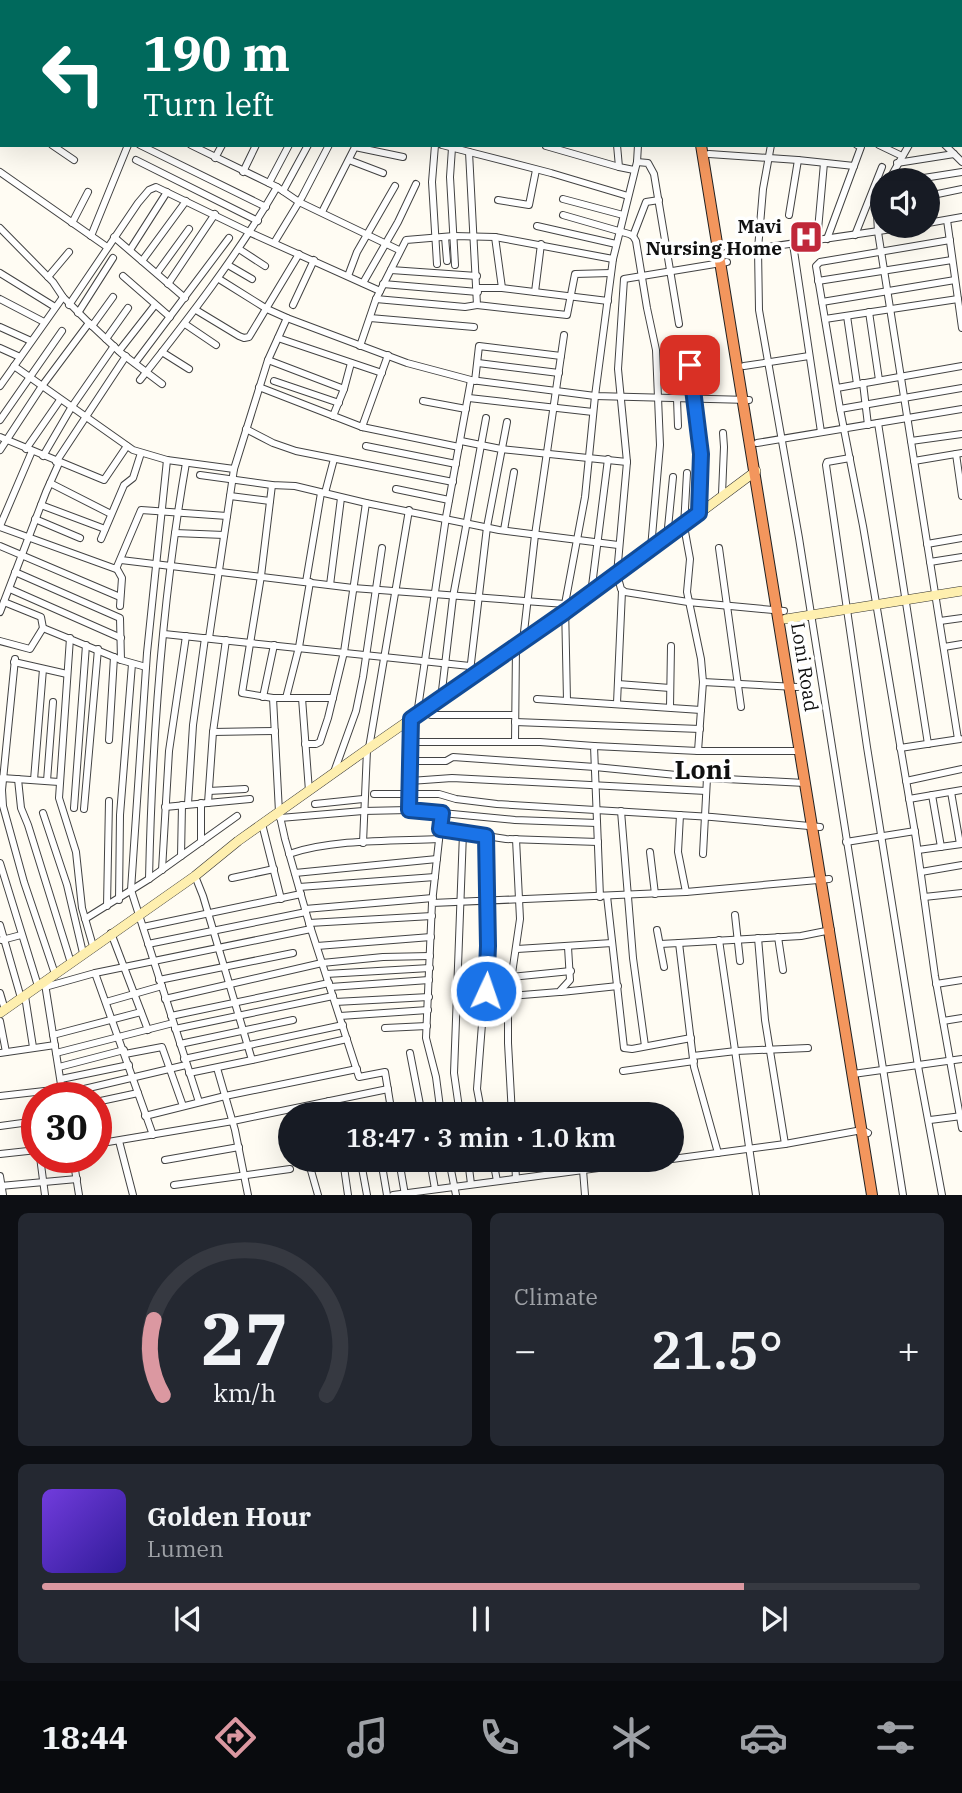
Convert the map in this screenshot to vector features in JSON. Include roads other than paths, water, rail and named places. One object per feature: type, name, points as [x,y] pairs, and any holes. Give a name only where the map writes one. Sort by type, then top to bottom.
[{"type":"highway","name":"Loni Road","points":[[706,148],[747,400],[757,443],[873,1195]]},
{"type":"highway","name":"Loni Road","points":[[723,258],[744,366],[755,471],[783,614]]},
{"type":"highway","name":"Loni Road","points":[[794,688],[801,751],[817,827]]},
{"type":"highway","name":"Loni Road","points":[[826,880],[831,930],[856,1074]]},
{"type":"highway","name":"Loni Road","points":[[865,1131],[878,1195]]},
{"type":"street","points":[[814,0],[835,0]]},
{"type":"street","points":[[55,147],[74,160]]},
{"type":"street","points":[[91,236],[127,147]]},
{"type":"street","points":[[144,147],[266,207]]},
{"type":"street","points":[[195,147],[269,183],[299,202],[399,250]]},
{"type":"street","points":[[215,158],[221,147]]},
{"type":"street","points":[[243,172],[255,147]]},
{"type":"street","points":[[269,183],[288,147]]},
{"type":"street","points":[[140,380],[197,310],[307,147]]},
{"type":"street","points":[[274,243],[328,147]]},
{"type":"street","points":[[322,212],[355,147]]},
{"type":"street","points":[[359,147],[403,157]]},
{"type":"street","points":[[435,147],[432,182],[437,264]]},
{"type":"street","points":[[447,147],[455,265]]},
{"type":"street","points":[[451,147],[628,196]]},
{"type":"street","points":[[482,156],[484,147]]},
{"type":"street","points":[[549,147],[619,167],[650,164],[659,200],[679,324]]},
{"type":"street","points":[[616,147],[619,167]]},
{"type":"street","points":[[567,701],[565,608],[590,458],[593,412],[613,259],[636,166],[638,147]]},
{"type":"street","points":[[770,147],[763,189],[758,249],[758,303],[903,1195]]},
{"type":"street","points":[[827,239],[860,147]]},
{"type":"street","points":[[883,147],[902,156]]},
{"type":"street","points":[[895,168],[908,147]]},
{"type":"street","points":[[947,147],[962,162]]},
{"type":"street","points":[[706,148],[854,166]]},
{"type":"street","points":[[469,152],[477,305]]},
{"type":"street","points":[[897,163],[954,154]]},
{"type":"street","points":[[136,160],[258,220]]},
{"type":"street","points":[[349,160],[383,173]]},
{"type":"street","points":[[789,215],[798,160]]},
{"type":"street","points":[[817,241],[824,163]]},
{"type":"street","points":[[855,235],[882,167]]},
{"type":"street","points":[[498,200],[529,205],[536,170]]},
{"type":"street","points":[[0,172],[107,247]]},
{"type":"street","points":[[940,175],[962,172]]},
{"type":"street","points":[[363,283],[387,243],[416,184]]},
{"type":"street","points":[[348,276],[355,258],[395,186]]},
{"type":"street","points":[[69,305],[114,237],[149,190],[156,187],[363,283],[382,287],[478,290],[502,288],[608,301]]},
{"type":"street","points":[[940,193],[962,188]]},
{"type":"street","points":[[72,223],[88,192]]},
{"type":"street","points":[[130,250],[167,192]]},
{"type":"street","points":[[563,199],[623,215]]},
{"type":"street","points":[[651,548],[660,444],[656,350],[633,236],[646,202],[659,200]]},
{"type":"street","points":[[142,261],[186,201]]},
{"type":"street","points":[[168,284],[215,214]]},
{"type":"street","points":[[563,215],[633,236]]},
{"type":"street","points":[[940,221],[962,217]]},
{"type":"street","points":[[947,220],[962,328]]},
{"type":"street","points":[[537,226],[616,244]]},
{"type":"street","points":[[0,228],[48,277],[69,305],[117,349],[162,384]]},
{"type":"street","points":[[157,273],[189,229]]},
{"type":"street","points":[[617,703],[622,591],[617,574],[618,545],[627,462],[618,354],[624,279],[758,249],[870,233]]},
{"type":"street","points":[[360,346],[376,299],[406,240],[473,235],[495,237],[613,259]]},
{"type":"street","points":[[114,237],[185,298]]},
{"type":"street","points":[[445,237],[447,261]]},
{"type":"street","points":[[495,237],[502,288]]},
{"type":"street","points":[[135,363],[229,238]]},
{"type":"street","points":[[879,238],[960,739],[900,748]]},
{"type":"street","points":[[950,240],[818,263],[818,281],[915,831],[936,984],[949,1061],[958,1092],[962,1128]]},
{"type":"street","points":[[535,292],[541,244]]},
{"type":"street","points":[[793,244],[821,432]]},
{"type":"street","points":[[239,249],[265,266]]},
{"type":"street","points":[[48,277],[69,252]]},
{"type":"street","points":[[197,310],[244,338],[250,336],[299,254]]},
{"type":"street","points":[[78,313],[113,258]]},
{"type":"street","points":[[293,305],[314,260]]},
{"type":"street","points":[[818,281],[952,260]]},
{"type":"street","points":[[228,265],[252,279]]},
{"type":"street","points":[[391,270],[477,276]]},
{"type":"street","points":[[376,299],[457,307],[477,305],[566,315],[576,273],[611,272]]},
{"type":"street","points":[[0,273],[55,307]]},
{"type":"street","points":[[122,276],[170,317]]},
{"type":"street","points":[[219,279],[267,309],[287,318],[439,373],[595,396],[747,400]]},
{"type":"street","points":[[822,302],[955,280]]},
{"type":"street","points":[[194,287],[207,296]]},
{"type":"street","points":[[0,386],[63,297]]},
{"type":"street","points":[[0,450],[3,439],[113,297]]},
{"type":"street","points":[[0,299],[44,322]]},
{"type":"street","points":[[825,320],[958,299]]},
{"type":"street","points":[[43,456],[71,408],[155,305]]},
{"type":"street","points":[[106,339],[128,308]]},
{"type":"street","points":[[869,312],[879,380]]},
{"type":"street","points":[[847,316],[868,425]]},
{"type":"street","points":[[181,856],[193,725],[234,469],[268,360],[287,318]]},
{"type":"street","points":[[370,318],[474,327]]},
{"type":"street","points":[[185,324],[216,345]]},
{"type":"street","points":[[0,327],[31,341]]},
{"type":"street","points":[[0,419],[61,331]]},
{"type":"street","points":[[515,742],[519,643],[564,335]]},
{"type":"street","points":[[278,338],[382,373]]},
{"type":"street","points":[[409,810],[414,717],[425,662],[446,517],[478,363],[479,346],[561,356]]},
{"type":"street","points":[[0,348],[20,357]]},
{"type":"street","points":[[162,352],[189,369]]},
{"type":"street","points":[[362,427],[388,355]]},
{"type":"street","points":[[0,612],[58,463],[126,356]]},
{"type":"street","points":[[744,366],[809,356]]},
{"type":"street","points":[[268,360],[344,389]]},
{"type":"street","points":[[333,416],[351,363]]},
{"type":"street","points":[[478,363],[559,373]]},
{"type":"street","points":[[690,365],[701,454],[699,513]]},
{"type":"street","points":[[837,388],[962,366]]},
{"type":"street","points":[[0,368],[12,369],[29,376],[71,408],[141,453],[167,460],[234,469]]},
{"type":"street","points":[[274,382],[339,403]]},
{"type":"street","points":[[259,387],[362,427],[460,444],[627,462]]},
{"type":"street","points":[[840,409],[962,388]]},
{"type":"street","points":[[469,398],[593,412]]},
{"type":"street","points":[[677,399],[678,426]]},
{"type":"street","points":[[60,400],[29,450],[0,526],[91,562],[117,569],[122,578],[120,606]]},
{"type":"street","points":[[423,401],[467,409]]},
{"type":"street","points":[[757,443],[962,409]]},
{"type":"street","points":[[441,699],[453,597],[486,418]]},
{"type":"street","points":[[469,680],[487,527],[507,422]]},
{"type":"street","points":[[878,424],[928,744]]},
{"type":"street","points":[[246,429],[286,448],[453,482]]},
{"type":"street","points":[[722,494],[723,433]]},
{"type":"street","points":[[911,441],[962,434]]},
{"type":"street","points":[[3,439],[105,480],[127,446]]},
{"type":"street","points":[[366,446],[456,464]]},
{"type":"street","points":[[101,539],[124,485],[132,479],[141,453]]},
{"type":"street","points":[[914,461],[959,454],[962,496]]},
{"type":"street","points":[[286,698],[299,647],[323,493],[334,458]]},
{"type":"street","points":[[850,458],[825,464],[918,1066],[942,1194],[934,1195]]},
{"type":"street","points":[[591,594],[608,459]]},
{"type":"street","points":[[167,460],[146,667],[131,890],[199,1101]]},
{"type":"street","points":[[149,879],[151,795],[164,634],[177,513],[186,463]]},
{"type":"street","points":[[0,993],[3,1012],[195,876],[262,824],[280,815],[333,773],[469,680],[565,608],[591,594],[755,471]]},
{"type":"street","points":[[504,530],[514,472]]},
{"type":"street","points":[[687,473],[684,526],[690,559],[687,592],[703,682],[698,751]]},
{"type":"street","points":[[200,475],[295,486],[341,498],[487,527],[618,545]]},
{"type":"street","points":[[667,538],[673,477]]},
{"type":"street","points":[[50,483],[111,514]]},
{"type":"street","points":[[272,485],[261,576],[242,693],[273,698],[333,698]]},
{"type":"street","points":[[396,489],[449,500]]},
{"type":"street","points":[[230,496],[271,501]]},
{"type":"street","points":[[330,585],[341,498]]},
{"type":"street","points":[[305,744],[320,742],[333,698],[344,652],[366,503]]},
{"type":"street","points":[[41,505],[105,528]]},
{"type":"street","points":[[117,569],[139,512],[147,509],[227,516]]},
{"type":"street","points":[[363,843],[363,799],[368,749],[409,510]]},
{"type":"street","points":[[35,519],[80,538]]},
{"type":"street","points":[[175,533],[224,535]]},
{"type":"street","points":[[927,544],[962,538]]},
{"type":"street","points":[[0,547],[120,597]]},
{"type":"street","points":[[333,773],[356,711],[382,548]]},
{"type":"street","points":[[719,548],[741,707]]},
{"type":"street","points":[[930,562],[962,557]]},
{"type":"street","points":[[121,560],[353,588],[526,601],[565,608]]},
{"type":"street","points":[[15,572],[120,618],[121,660]]},
{"type":"street","points":[[10,589],[121,638]]},
{"type":"street","points":[[622,591],[688,602],[811,616],[962,591]]},
{"type":"street","points":[[2,603],[41,617],[43,628]]},
{"type":"street","points":[[940,621],[962,618]]},
{"type":"street","points":[[43,628],[121,660],[146,667]]},
{"type":"street","points":[[0,641],[30,649],[43,628]]},
{"type":"street","points":[[164,634],[470,666]]},
{"type":"street","points":[[162,870],[175,702],[186,636]]},
{"type":"street","points":[[70,638],[59,798],[76,852],[85,919],[93,946]]},
{"type":"street","points":[[201,842],[226,640]]},
{"type":"street","points":[[74,808],[86,645]]},
{"type":"street","points":[[263,697],[274,645]]},
{"type":"street","points":[[944,647],[962,645]]},
{"type":"street","points":[[670,707],[671,646]]},
{"type":"street","points":[[85,809],[98,649]]},
{"type":"street","points":[[109,740],[114,657]]},
{"type":"street","points":[[55,974],[32,908],[4,806],[2,778],[4,735],[14,661],[67,674]]},
{"type":"street","points":[[119,900],[120,815],[132,664]]},
{"type":"street","points":[[34,780],[43,669]]},
{"type":"street","points":[[703,682],[794,688]]},
{"type":"street","points":[[618,684],[670,688]]},
{"type":"street","points":[[273,698],[280,815],[305,910],[359,1077],[385,1072],[390,1102]]},
{"type":"street","points":[[302,698],[309,791]]},
{"type":"street","points":[[537,699],[701,710]]},
{"type":"street","points":[[47,781],[54,702]]},
{"type":"street","points":[[430,715],[699,729]]},
{"type":"street","points":[[213,732],[275,730]]},
{"type":"street","points":[[411,742],[515,742],[698,751],[801,751]]},
{"type":"street","points":[[594,746],[598,842],[618,986],[623,1044],[628,1049],[691,1038]]},
{"type":"street","points":[[410,761],[446,761],[453,757],[707,778],[807,783]]},
{"type":"street","points":[[906,781],[962,769]]},
{"type":"street","points":[[2,778],[59,782]]},
{"type":"street","points":[[410,781],[452,778],[706,791]]},
{"type":"street","points":[[703,854],[707,778]]},
{"type":"street","points":[[18,779],[21,808],[71,963]]},
{"type":"street","points":[[209,792],[245,789]]},
{"type":"street","points":[[909,799],[962,790]]},
{"type":"street","points":[[918,850],[961,844],[951,792]]},
{"type":"street","points":[[374,794],[439,794],[497,804],[680,815],[817,827]]},
{"type":"street","points":[[932,795],[941,847]]},
{"type":"street","points":[[165,807],[250,799]]},
{"type":"street","points":[[316,804],[363,799]]},
{"type":"street","points":[[107,906],[109,801]]},
{"type":"street","points":[[280,815],[409,810],[515,820],[597,824]]},
{"type":"street","points":[[621,811],[627,895],[645,1046]]},
{"type":"street","points":[[439,1102],[426,1038],[433,901],[442,813]]},
{"type":"street","points":[[43,814],[67,885],[83,953]]},
{"type":"street","points":[[680,815],[678,852],[686,892]]},
{"type":"street","points":[[85,919],[119,900],[237,816]]},
{"type":"street","points":[[262,824],[281,899]]},
{"type":"street","points":[[440,829],[516,839],[598,842]]},
{"type":"street","points":[[846,842],[915,831]]},
{"type":"street","points":[[458,1102],[454,1073],[463,833]]},
{"type":"street","points":[[480,1102],[477,1089],[487,980],[486,836]]},
{"type":"street","points":[[289,854],[318,847],[439,839]]},
{"type":"street","points":[[511,1102],[508,1043],[510,996],[520,919],[516,839]]},
{"type":"street","points":[[650,852],[654,894]]},
{"type":"street","points":[[295,873],[437,859]]},
{"type":"street","points":[[0,863],[21,935],[43,985],[61,1082]]},
{"type":"street","points":[[921,872],[962,866]]},
{"type":"street","points":[[232,878],[274,869]]},
{"type":"street","points":[[195,876],[252,1060]]},
{"type":"street","points":[[143,927],[281,899],[300,891],[435,877]]},
{"type":"street","points":[[148,944],[305,910],[433,901],[604,897],[826,880]]},
{"type":"street","points":[[924,897],[962,893]]},
{"type":"street","points":[[735,915],[740,961]]},
{"type":"street","points":[[43,985],[310,926],[432,916]]},
{"type":"street","points":[[0,925],[2,940],[23,997],[33,1047]]},
{"type":"street","points":[[657,930],[664,967]]},
{"type":"street","points":[[660,944],[801,936],[831,930]]},
{"type":"street","points":[[111,933],[148,1030]]},
{"type":"street","points":[[2,940],[21,935]]},
{"type":"street","points":[[317,946],[431,937]]},
{"type":"street","points":[[778,937],[783,970]]},
{"type":"street","points":[[758,938],[769,1049],[785,1144]]},
{"type":"street","points":[[719,940],[756,1195]]},
{"type":"street","points":[[517,948],[612,943]]},
{"type":"street","points":[[679,943],[693,1059],[718,1153]]},
{"type":"street","points":[[559,992],[568,984],[571,971],[568,947]]},
{"type":"street","points":[[106,1002],[160,983],[293,953]]},
{"type":"street","points":[[166,999],[323,964],[383,957],[430,956]]},
{"type":"street","points":[[326,974],[430,968]]},
{"type":"street","points":[[512,977],[571,971]]},
{"type":"street","points":[[95,973],[153,1135]]},
{"type":"street","points":[[56,1053],[148,1030],[235,1004],[330,985],[429,980]]},
{"type":"street","points":[[936,984],[962,980]]},
{"type":"street","points":[[510,996],[618,986]]},
{"type":"street","points":[[173,1023],[238,1016],[334,999],[429,997]]},
{"type":"street","points":[[340,1016],[428,1010]]},
{"type":"street","points":[[53,1035],[141,1012]]},
{"type":"street","points":[[943,1021],[962,1018]]},
{"type":"street","points":[[180,1044],[293,1020]]},
{"type":"street","points":[[0,1021],[3,1052],[55,1045]]},
{"type":"street","points":[[112,1082],[171,1069],[185,1062],[247,1046],[343,1025]]},
{"type":"street","points":[[385,1028],[427,1026]]},
{"type":"street","points":[[189,1073],[347,1039]]},
{"type":"street","points":[[59,1067],[125,1052],[162,1047],[183,1106]]},
{"type":"street","points":[[623,1071],[736,1051],[808,1048]]},
{"type":"street","points":[[411,1053],[420,1102]]},
{"type":"street","points":[[856,1074],[962,1059]]},
{"type":"street","points":[[61,1079],[129,1065]]},
{"type":"street","points":[[217,1068],[233,1121],[248,1195]]},
{"type":"street","points":[[145,1116],[199,1101],[357,1069]]},
{"type":"street","points":[[326,1102],[388,1089]]},
{"type":"street","points":[[112,1099],[138,1093]]},
{"type":"street","points":[[0,1096],[21,1095]]},
{"type":"street","points":[[112,1142],[278,1114]]},
{"type":"street","points":[[930,1120],[961,1116]]},
{"type":"street","points":[[0,1126],[21,1124]]},
{"type":"street","points":[[684,1157],[865,1131]]},
{"type":"street","points":[[119,1141],[133,1195]]},
{"type":"street","points":[[165,1160],[239,1147]]},
{"type":"street","points":[[0,1154],[21,1152]]},
{"type":"street","points":[[174,1185],[278,1171]]},
{"type":"street","points":[[311,1172],[318,1195]]},
{"type":"street","points":[[345,1172],[348,1195]]},
{"type":"street","points":[[363,1172],[367,1195]]},
{"type":"street","points":[[382,1172],[387,1195]]},
{"type":"street","points":[[401,1172],[405,1194]]},
{"type":"street","points":[[430,1172],[431,1191]]},
{"type":"street","points":[[451,1172],[456,1195]]},
{"type":"street","points":[[470,1172],[471,1184]]},
{"type":"street","points":[[496,1172],[498,1181]]},
{"type":"street","points":[[516,1172],[516,1179]]},
{"type":"street","points":[[393,1195],[568,1172]]},
{"type":"street","points":[[583,1172],[585,1195]]},
{"type":"street","points":[[42,1173],[45,1195]]},
{"type":"street","points":[[76,1173],[79,1195]]},
{"type":"street","points":[[0,1176],[3,1195]]},
{"type":"street","points":[[1,1186],[77,1179]]},
{"type":"place","name":"Mavi Nursing Home","points":[[806,237]]},
{"type":"district","name":"Loni","points":[[703,769]]}]
